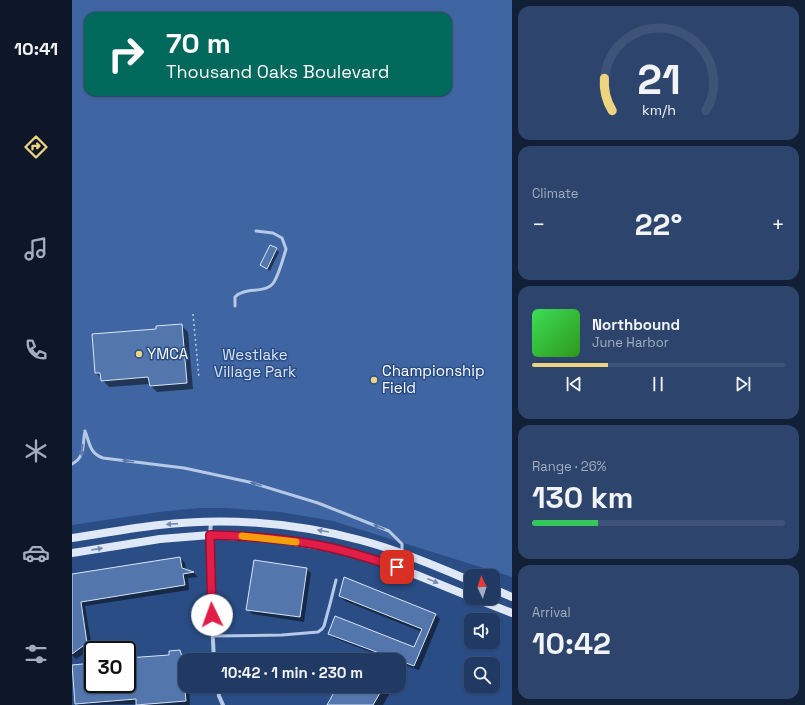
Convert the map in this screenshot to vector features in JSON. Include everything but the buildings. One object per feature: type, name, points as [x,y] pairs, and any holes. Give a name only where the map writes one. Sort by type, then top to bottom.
[{"type":"main road","points":[[72,538],[159,525],[211,522],[271,524],[361,540],[401,553],[464,578]]},
{"type":"main road","points":[[72,553],[160,539],[210,535],[249,536],[334,548],[397,567],[464,594]]},
{"type":"main road","points":[[397,567],[401,553]]},
{"type":"main road","points":[[500,592],[512,597]]},
{"type":"main road","points":[[492,605],[512,613]]},
{"type":"street","points":[[211,522],[210,585],[213,653]]},
{"type":"street","points":[[219,693],[224,705]]},
{"type":"lane","points":[[235,306],[235,297],[238,293],[266,288],[274,282],[286,249],[282,238],[273,233],[256,231]]},
{"type":"lane","points":[[72,464],[79,460],[82,456],[84,450],[83,440],[85,431],[91,449],[97,456],[184,468],[249,482],[318,503],[389,531],[402,544],[401,553]]},
{"type":"lane","points":[[212,636],[282,635],[318,632],[324,626],[336,580]]},
{"type":"path","points":[[193,314],[198,378]]},
{"type":"green space","name":"Westlake Village Park","points":[[72,0],[512,0],[512,577],[500,573],[500,569],[486,569],[333,521],[280,512],[226,508],[198,508],[159,512],[72,525]]},
{"type":"slow traffic","points":[[242,536],[296,542]]},
{"type":"place","name":"YMCA","points":[[139,354]]},
{"type":"place","name":"Championship Field","points":[[374,380]]},
{"type":"route","points":[[212,615],[210,585],[210,535],[249,536],[334,548],[397,567]]}]
